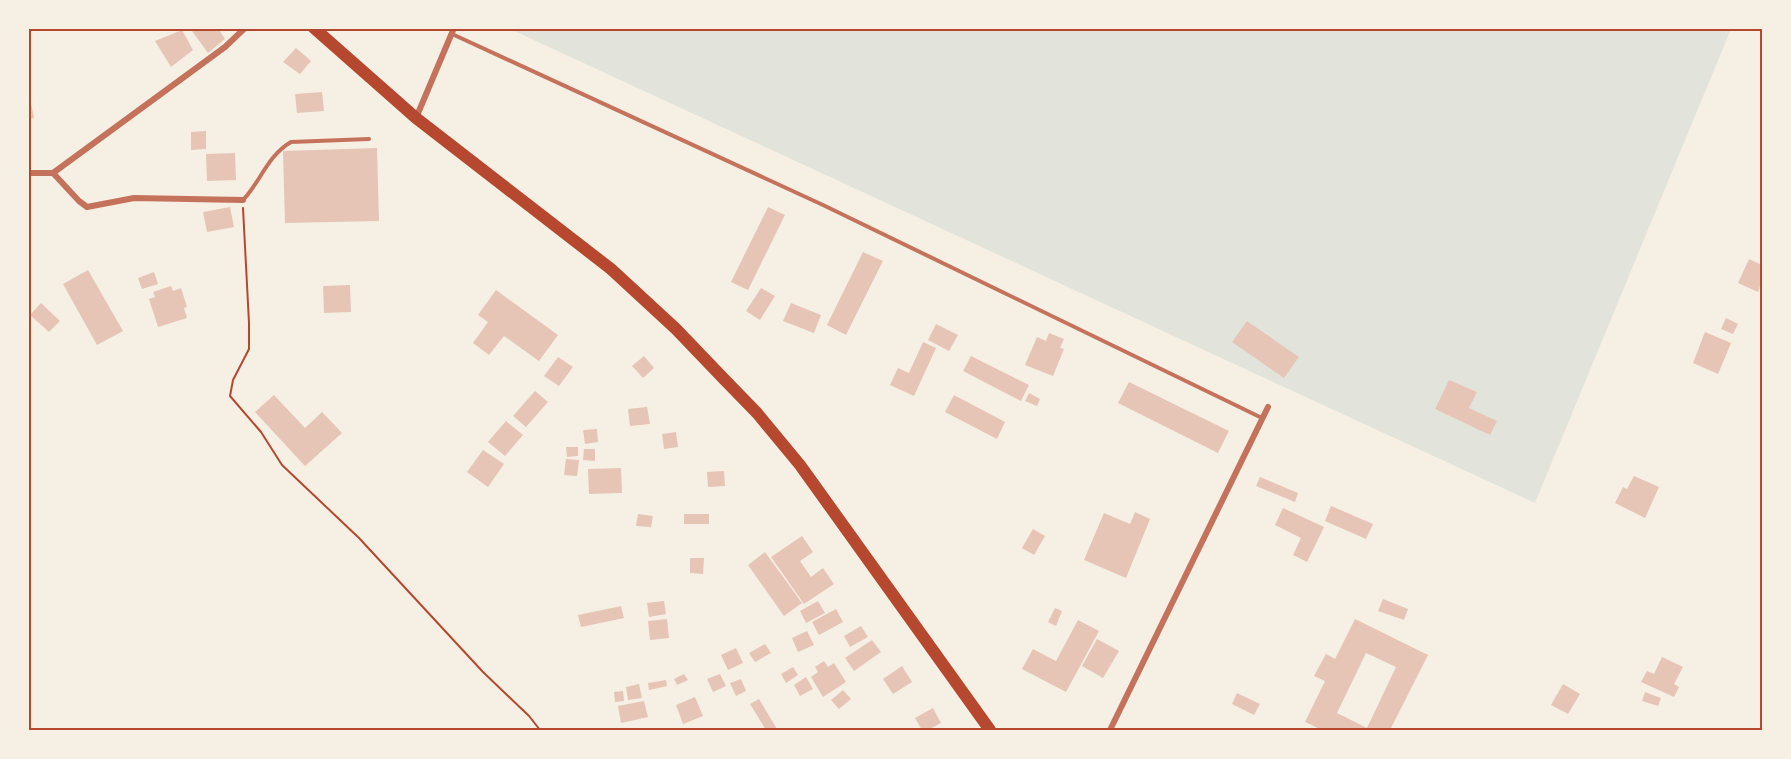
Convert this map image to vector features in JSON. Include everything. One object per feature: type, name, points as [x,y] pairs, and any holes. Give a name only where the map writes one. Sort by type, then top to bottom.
[{"type":"highway","points":[[314,28],[416,118],[611,269],[676,329],[757,413],[800,465],[990,730]]},
{"type":"street","points":[[28,173],[53,173],[225,47],[245,28]]},
{"type":"street","points":[[416,118],[453,31]]},
{"type":"street","points":[[53,173],[87,207],[134,198],[243,200]]},
{"type":"street","points":[[1110,730],[1268,407]]},
{"type":"lane","points":[[453,31],[823,206],[1262,419]]},
{"type":"lane","points":[[243,200],[252,190],[270,160],[280,148],[291,142],[369,139]]},
{"type":"path","points":[[243,200],[249,349],[233,380],[230,396],[261,432],[282,465],[359,538],[438,625],[529,716],[540,730]]},
{"type":"shaded area","points":[[510,29],[1731,29],[1535,503]]},
{"type":"building","points":[[194,28],[218,28],[225,39],[208,53],[192,31]]},
{"type":"building","points":[[182,30],[193,50],[171,67],[155,41]]},
{"type":"building","points":[[296,48],[311,61],[300,74],[283,62]]},
{"type":"building","points":[[28,88],[34,118],[28,119]]},
{"type":"building","points":[[322,92],[324,111],[297,113],[295,94]]},
{"type":"building","points":[[206,131],[206,149],[191,150],[191,132]]},
{"type":"building","points":[[377,148],[379,221],[285,223],[283,151]]},
{"type":"building","points":[[235,153],[236,180],[207,181],[206,154]]},
{"type":"building","points":[[230,207],[234,227],[207,232],[203,212]]},
{"type":"building","points":[[768,207],[785,215],[748,290],[731,282]]},
{"type":"building","points":[[863,252],[883,261],[846,335],[827,325]]},
{"type":"building","points":[[1749,259],[1762,265],[1762,281],[1758,292],[1738,283]]},
{"type":"building","points":[[88,270],[123,331],[97,345],[63,284]]},
{"type":"building","points":[[154,272],[158,284],[142,289],[138,278]]},
{"type":"building","points":[[350,285],[351,312],[324,313],[323,286]]},
{"type":"building","points":[[171,286],[173,291],[181,288],[187,307],[184,308],[187,318],[158,327],[149,299],[155,297],[153,292]]},
{"type":"building","points":[[761,288],[775,296],[760,320],[746,311]]},
{"type":"building","points":[[496,290],[558,335],[539,361],[504,336],[489,355],[473,343],[488,322],[478,315]]},
{"type":"building","points":[[41,303],[60,321],[49,332],[30,315]]},
{"type":"building","points":[[791,303],[821,315],[814,333],[783,321]]},
{"type":"building","points":[[1726,318],[1738,324],[1733,334],[1721,329]]},
{"type":"building","points":[[1247,321],[1299,357],[1284,378],[1232,342]]},
{"type":"building","points":[[936,324],[958,335],[949,351],[928,340]]},
{"type":"building","points":[[1705,332],[1731,343],[1718,374],[1693,363]]},
{"type":"building","points":[[1049,333],[1064,339],[1060,348],[1064,349],[1053,376],[1025,365],[1037,337],[1046,341]]},
{"type":"building","points":[[923,342],[936,348],[914,396],[890,385],[898,368],[909,373]]},
{"type":"building","points":[[644,356],[654,368],[643,378],[632,366]]},
{"type":"building","points":[[971,356],[1029,385],[1021,401],[963,371]]},
{"type":"building","points":[[558,357],[573,367],[559,386],[544,376]]},
{"type":"building","points":[[1449,380],[1477,392],[1469,408],[1497,421],[1490,435],[1435,409]]},
{"type":"building","points":[[1129,382],[1229,431],[1218,453],[1118,403]]},
{"type":"building","points":[[535,391],[548,402],[526,427],[513,416]]},
{"type":"building","points":[[1029,393],[1040,399],[1037,406],[1025,401]]},
{"type":"building","points":[[274,395],[305,428],[322,412],[342,433],[305,466],[255,412]]},
{"type":"building","points":[[954,395],[1005,422],[997,439],[945,412]]},
{"type":"building","points":[[647,407],[650,424],[630,426],[628,409]]},
{"type":"building","points":[[506,421],[523,435],[505,456],[488,442]]},
{"type":"building","points":[[597,429],[598,442],[585,444],[583,430]]},
{"type":"building","points":[[676,432],[678,447],[664,449],[662,434]]},
{"type":"building","points":[[566,447],[578,447],[578,456],[567,457]]},
{"type":"building","points":[[584,449],[595,449],[595,461],[583,460]]},
{"type":"building","points":[[483,450],[504,464],[488,487],[467,472]]},
{"type":"building","points":[[566,459],[579,460],[577,476],[564,475]]},
{"type":"building","points":[[621,468],[622,493],[589,494],[588,469]]},
{"type":"building","points":[[724,471],[725,486],[708,487],[707,472]]},
{"type":"building","points":[[1634,476],[1659,487],[1645,518],[1615,503],[1623,487],[1627,489]]},
{"type":"building","points":[[1260,477],[1298,493],[1295,502],[1256,486]]},
{"type":"building","points":[[1331,506],[1373,524],[1366,539],[1325,521]]},
{"type":"building","points":[[1283,508],[1324,527],[1307,562],[1293,555],[1301,538],[1275,525]]},
{"type":"building","points":[[1135,512],[1150,519],[1126,578],[1084,560],[1104,513],[1130,524]]},
{"type":"building","points":[[638,514],[653,516],[651,527],[636,526]]},
{"type":"building","points":[[684,514],[709,514],[709,524],[684,524]]},
{"type":"building","points":[[1033,529],[1045,536],[1034,555],[1022,548]]},
{"type":"building","points":[[802,536],[813,552],[800,561],[811,577],[823,568],[834,584],[804,604],[771,557]]},
{"type":"building","points":[[765,552],[802,603],[784,616],[748,565]]},
{"type":"building","points":[[690,558],[704,558],[703,574],[690,573]]},
{"type":"building","points":[[1383,599],[1408,609],[1404,620],[1378,611]]},
{"type":"building","points":[[664,601],[666,614],[649,617],[647,603]]},
{"type":"building","points":[[818,601],[825,613],[806,623],[800,611]]},
{"type":"building","points":[[621,606],[624,618],[581,627],[578,615]]},
{"type":"building","points":[[1055,608],[1062,611],[1056,626],[1048,622]]},
{"type":"building","points":[[836,609],[843,622],[819,635],[812,622]]},
{"type":"building","points":[[667,619],[669,638],[650,640],[648,621]]},
{"type":"building","points":[[1355,619],[1428,655],[1390,730],[1322,730],[1305,722],[1325,681],[1314,676],[1326,654],[1335,659]],"holes":[[[1366,653],[1396,667],[1367,728],[1337,713]]]},
{"type":"building","points":[[1078,620],[1099,631],[1066,692],[1022,669],[1033,649],[1056,661]]},
{"type":"building","points":[[861,626],[868,637],[850,647],[844,636]]},
{"type":"building","points":[[807,631],[814,645],[798,652],[792,638]]},
{"type":"building","points":[[1097,639],[1119,651],[1103,678],[1082,666]]},
{"type":"building","points":[[872,640],[881,652],[854,671],[845,658]]},
{"type":"building","points":[[765,644],[771,653],[755,662],[749,653]]},
{"type":"building","points":[[736,648],[743,663],[728,670],[721,655]]},
{"type":"building","points":[[1662,657],[1683,667],[1674,684],[1679,687],[1674,697],[1641,682],[1647,671],[1654,674]]},
{"type":"building","points":[[824,661],[828,667],[834,663],[846,682],[823,697],[811,677],[818,672],[815,667]]},
{"type":"building","points":[[902,666],[912,682],[893,694],[883,679]]},
{"type":"building","points":[[793,667],[798,675],[786,683],[781,674]]},
{"type":"building","points":[[684,674],[688,680],[677,685],[674,679]]},
{"type":"building","points":[[720,674],[726,686],[713,692],[707,679]]},
{"type":"building","points":[[806,677],[813,689],[800,696],[794,685]]},
{"type":"building","points":[[741,679],[746,691],[736,696],[730,683]]},
{"type":"building","points":[[666,680],[667,686],[649,690],[648,683]]},
{"type":"building","points":[[639,684],[642,698],[628,700],[626,687]]},
{"type":"building","points":[[1563,684],[1580,694],[1568,714],[1551,705]]},
{"type":"building","points":[[843,690],[851,699],[839,709],[831,700]]},
{"type":"building","points":[[623,691],[624,701],[615,702],[614,692]]},
{"type":"building","points":[[1645,692],[1661,698],[1658,706],[1642,701]]},
{"type":"building","points":[[1237,693],[1260,704],[1254,715],[1232,704]]},
{"type":"building","points":[[695,697],[703,716],[683,724],[676,705]]},
{"type":"building","points":[[759,699],[777,729],[766,730],[750,704]]},
{"type":"building","points":[[644,701],[648,717],[621,723],[618,706]]},
{"type":"building","points":[[933,708],[941,723],[928,730],[922,730],[915,718]]}]
